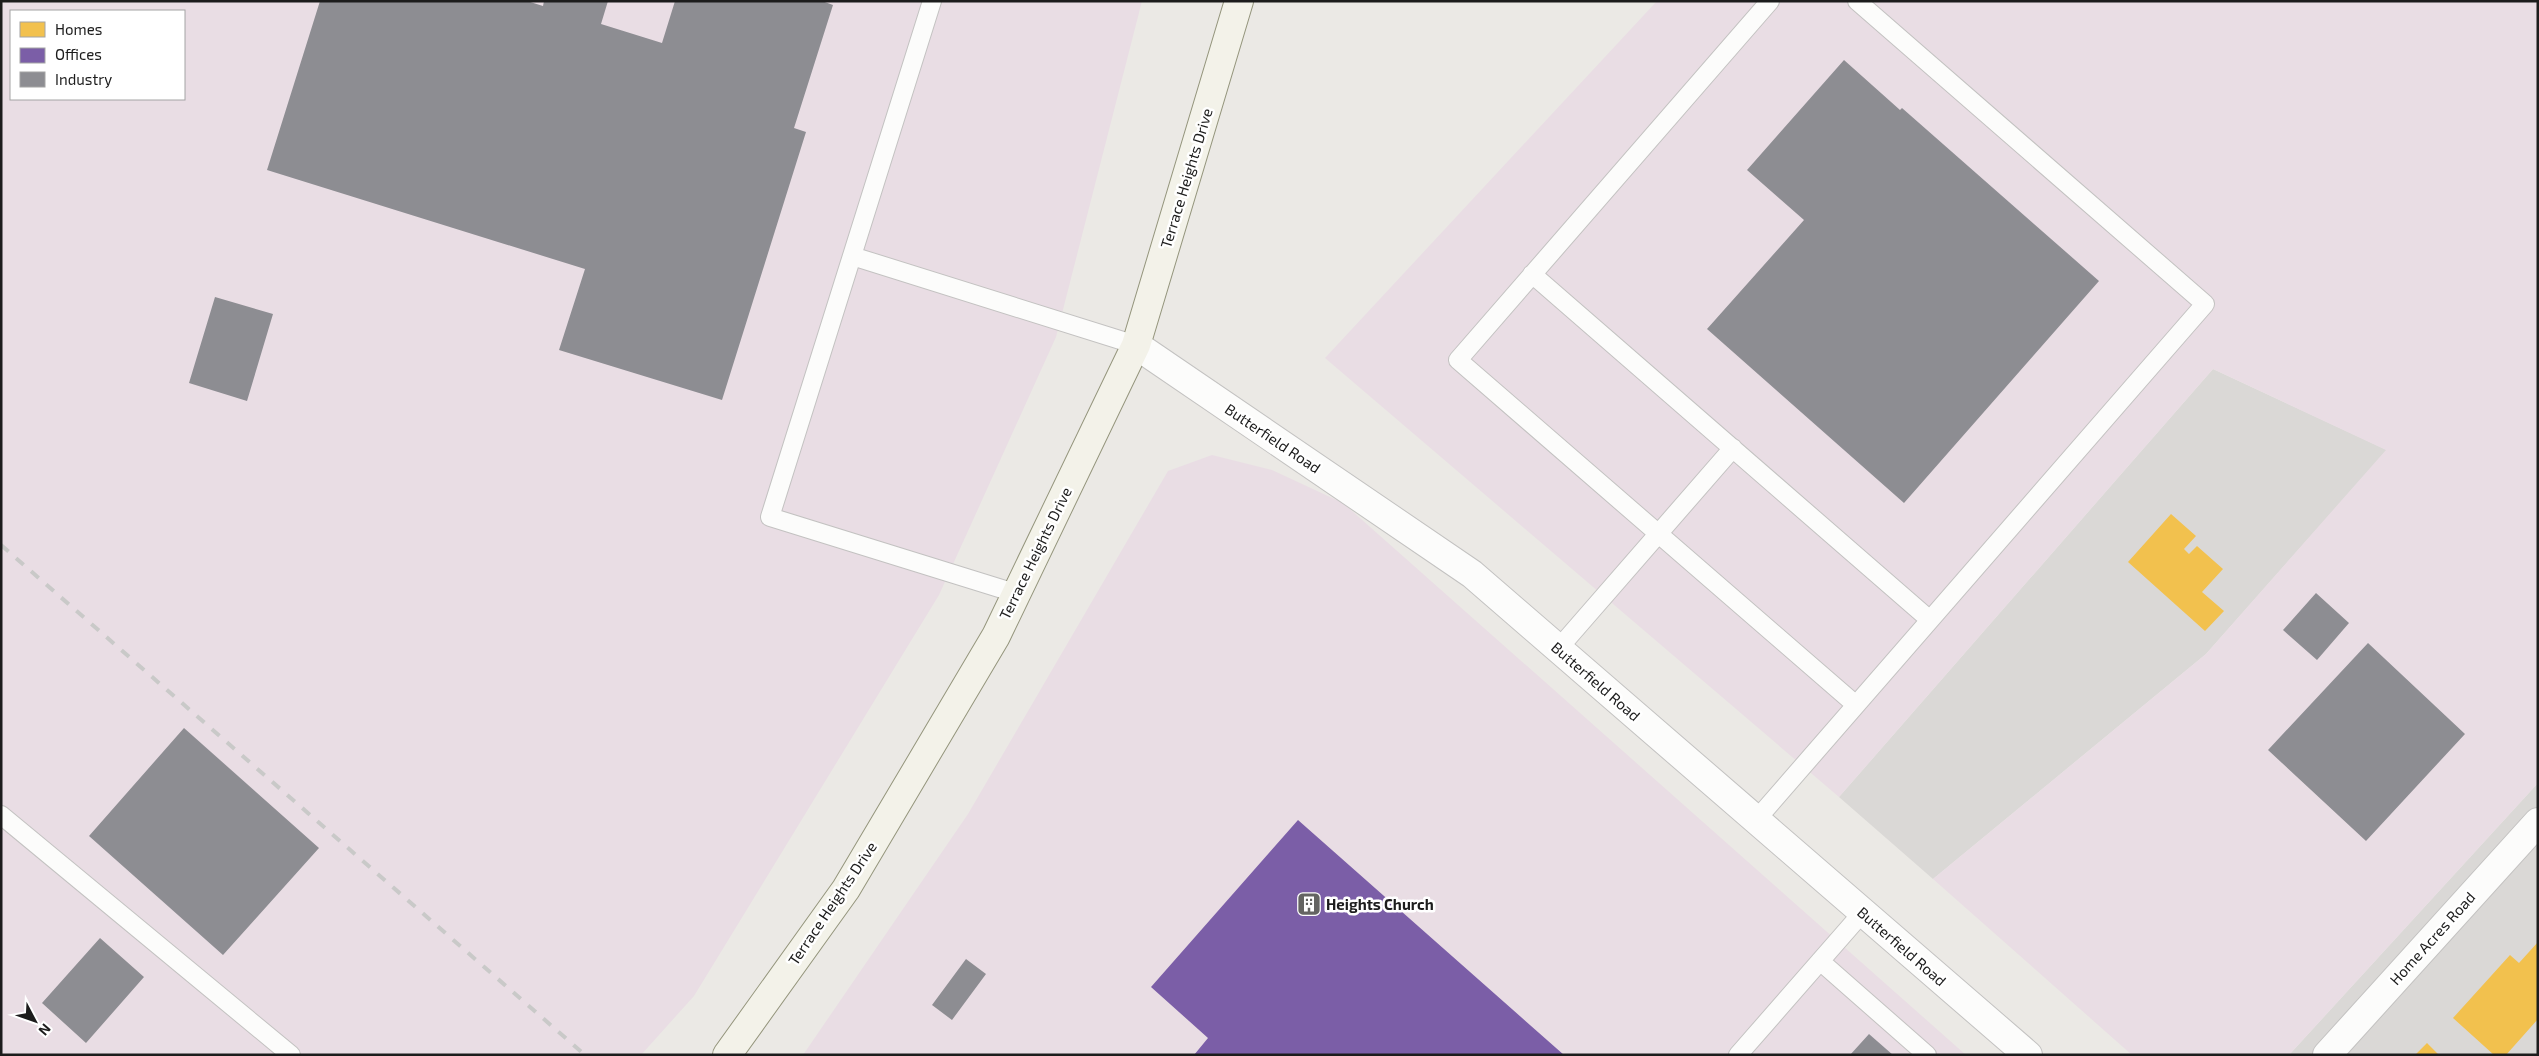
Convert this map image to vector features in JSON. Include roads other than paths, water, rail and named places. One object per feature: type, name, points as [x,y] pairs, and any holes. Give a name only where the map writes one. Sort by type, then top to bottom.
[{"type":"main road","name":"Terrace Heights Drive","points":[[727,1055],[846,889],[996,636],[1014,593],[1136,345],[1239,1]]},
{"type":"street","name":"Butterfield Road","points":[[1136,345],[1472,574],[2028,1055]]},
{"type":"street","name":"Home Acres Road","points":[[2327,1055],[2538,822]]},
{"type":"lane","points":[[932,1],[770,517],[1014,593]]},
{"type":"lane","points":[[1770,1],[1458,360],[1856,705]]},
{"type":"lane","points":[[1756,820],[2205,304],[1857,1]]},
{"type":"lane","points":[[852,256],[1136,345]]},
{"type":"lane","points":[[1532,274],[1930,620]]},
{"type":"lane","points":[[1558,648],[1733,448]]},
{"type":"lane","points":[[1,815],[291,1055]]},
{"type":"lane","points":[[1738,1055],[1863,912]]},
{"type":"lane","points":[[1820,961],[1927,1055]]},
{"type":"railway","points":[[1,545],[585,1055]]},
{"type":"place","name":"Heights Church","points":[[1309,904]]}]
